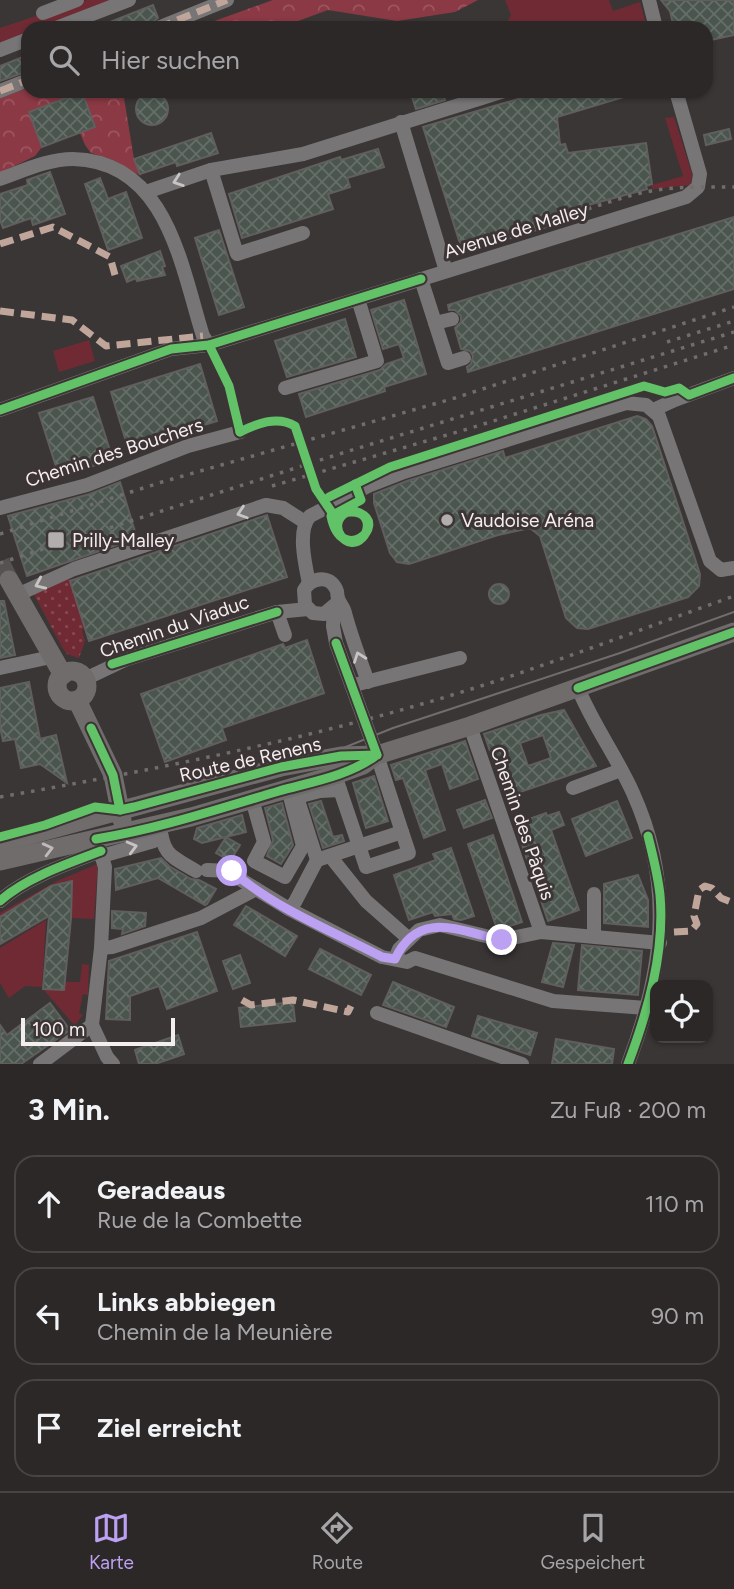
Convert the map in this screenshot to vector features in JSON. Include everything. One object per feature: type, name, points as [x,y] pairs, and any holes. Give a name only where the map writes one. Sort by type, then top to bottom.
[{"type":"main road","points":[[13,587],[63,675]]},
{"type":"main road","name":"Route de Renens","points":[[0,843],[281,767],[341,756],[377,755],[470,726],[734,632]]},
{"type":"main road","points":[[76,672],[85,679],[86,692],[77,701],[68,701],[59,693],[58,683],[63,675],[76,672]]},
{"type":"main road","points":[[77,701],[113,775],[124,834]]},
{"type":"main road","name":"Route de Renens","points":[[0,862],[100,849],[124,834],[160,831],[288,789],[338,783],[377,755]]},
{"type":"street","points":[[43,13],[77,0]]},
{"type":"street","points":[[74,21],[129,0]]},
{"type":"street","points":[[175,21],[226,0]]},
{"type":"street","points":[[649,0],[654,21]]},
{"type":"street","points":[[0,50],[21,42]]},
{"type":"street","points":[[0,91],[21,83]]},
{"type":"street","points":[[146,192],[211,170],[303,154],[481,98]]},
{"type":"street","name":"Avenue de Malley","points":[[0,410],[171,349],[209,345],[686,197],[698,187],[700,174],[678,98]]},
{"type":"street","points":[[401,122],[446,271]]},
{"type":"street","points":[[0,179],[37,166],[72,159],[104,164],[118,170],[146,192],[167,222],[203,336],[209,345]]},
{"type":"street","points":[[211,170],[237,254],[303,233]]},
{"type":"street","points":[[421,279],[448,363],[464,358]]},
{"type":"street","points":[[285,388],[377,361],[358,299]]},
{"type":"street","points":[[435,323],[452,319]]},
{"type":"street","points":[[653,410],[734,378]]},
{"type":"street","points":[[332,626],[305,605],[311,586],[302,537],[304,522],[310,516],[368,486],[404,472],[626,403],[640,403],[653,410],[663,423],[710,561],[721,570],[734,568]]},
{"type":"street","name":"Chemin des Bouchers","points":[[0,508],[87,485],[188,446],[240,432]]},
{"type":"street","points":[[13,587],[266,505],[284,508],[304,522]]},
{"type":"street","points":[[311,586],[334,586],[336,603],[332,626],[350,687],[377,755],[408,853],[366,867],[338,783],[297,797],[324,858],[366,901],[410,939]]},
{"type":"street","name":"Chemin du Viaduc","points":[[276,612],[311,586]]},
{"type":"street","points":[[313,612],[329,612],[336,603]]},
{"type":"street","points":[[336,603],[345,610],[346,622],[368,682]]},
{"type":"street","points":[[276,612],[285,635]]},
{"type":"street","name":"Chemin du Viaduc","points":[[85,679],[112,664],[276,612],[313,612]]},
{"type":"street","points":[[0,668],[51,657]]},
{"type":"street","points":[[350,687],[460,658]]},
{"type":"street","points":[[578,688],[633,793],[648,836],[660,893],[660,943],[646,1008],[628,1064]]},
{"type":"street","name":"Chemin des Pâquis","points":[[470,726],[541,932]]},
{"type":"street","points":[[573,788],[621,771]]},
{"type":"street","points":[[254,861],[285,877],[303,846],[288,789]]},
{"type":"street","points":[[243,881],[264,842],[252,799]]},
{"type":"street","points":[[160,831],[166,853],[202,871],[232,871],[243,881],[289,909],[382,957],[407,962],[415,958],[553,1002],[646,1008]]},
{"type":"street","points":[[0,901],[48,873],[100,849],[154,841],[160,831]]},
{"type":"street","points":[[289,909],[324,858],[402,832]]},
{"type":"street","points":[[100,849],[105,867],[101,948],[92,1025],[113,1064]]},
{"type":"street","points":[[101,948],[112,947],[201,918],[256,889]]},
{"type":"street","points":[[594,894],[594,936]]},
{"type":"street","points":[[395,959],[419,930],[440,925],[502,940],[541,932],[660,943]]},
{"type":"street","points":[[377,1013],[522,1064]]},
{"type":"street","points":[[40,1064],[92,1025]]},
{"type":"shaded area","points":[[87,0],[114,0],[59,21],[21,21],[42,14],[44,16]]},
{"type":"shaded area","points":[[505,0],[609,0],[613,11],[640,2],[645,21],[508,21],[511,15]]},
{"type":"shaded area","points":[[21,21],[21,36],[0,44],[0,28]]},
{"type":"shaded area","points":[[674,117],[692,174],[691,185],[652,189],[652,185],[683,176],[665,118]]},
{"type":"shaded area","points":[[89,340],[95,361],[59,372],[53,351]]},
{"type":"shaded area","points":[[69,577],[85,628],[82,630],[85,641],[79,658],[67,654],[62,647],[32,591]]},
{"type":"shaded area","points":[[98,864],[94,919],[71,918],[72,881],[64,881],[0,917],[0,913],[57,881]]},
{"type":"shaded area","points":[[46,920],[42,987],[25,986],[9,998],[0,983],[0,948]]},
{"type":"shaded area","points":[[82,964],[89,965],[88,995],[83,994],[79,1013],[83,1014],[75,1026],[43,989],[65,982],[80,982]]},
{"type":"green space","points":[[273,0],[478,0],[455,12],[397,21],[328,10],[298,21],[214,21]]},
{"type":"green space","points":[[21,90],[21,98],[66,98],[29,112],[42,147],[35,156],[0,173],[0,98]]},
{"type":"green space","points":[[84,98],[124,98],[134,159],[141,176],[113,160],[91,153],[80,133],[95,127]]},
{"type":"building","points":[[661,0],[734,0],[734,35],[713,40],[713,21],[672,21],[670,11]]},
{"type":"building","points":[[153,5],[158,18],[154,21],[113,21]]},
{"type":"building","points":[[21,58],[21,74],[0,81],[0,66]]},
{"type":"building","points":[[66,98],[84,98],[95,127],[42,147],[29,112]]},
{"type":"building","points":[[141,98],[163,98],[167,103],[167,115],[158,124],[146,124],[137,115],[137,103]]},
{"type":"building","points":[[412,98],[444,98],[445,100],[416,109]]},
{"type":"building","points":[[521,98],[620,98],[557,117],[560,145],[565,144],[568,153],[646,143],[652,184],[646,186],[647,189],[566,211],[569,220],[463,253],[423,127]]},
{"type":"building","points":[[729,129],[731,139],[706,145],[704,135]]},
{"type":"building","points":[[211,133],[218,153],[177,166],[176,162],[140,174],[134,159]]},
{"type":"building","points":[[378,149],[384,167],[347,178],[350,187],[328,194],[333,209],[242,238],[229,194],[340,157],[341,160]]},
{"type":"building","points":[[50,172],[65,214],[33,225],[31,218],[3,228],[0,220],[0,194],[28,185],[27,180]]},
{"type":"building","points":[[100,178],[108,199],[126,192],[142,238],[108,250],[85,184]]},
{"type":"building","points":[[734,217],[734,289],[468,372],[467,367],[473,356],[470,351],[461,349],[455,328],[461,322],[461,316],[455,310],[449,310],[448,305]]},
{"type":"building","points":[[219,230],[244,307],[219,315],[195,238]]},
{"type":"building","points":[[160,251],[165,275],[137,281],[136,278],[127,282],[121,266]]},
{"type":"building","points":[[404,300],[426,374],[384,387],[385,391],[306,417],[299,394],[380,370],[386,364],[404,358],[399,344],[383,349],[371,310]]},
{"type":"building","points":[[345,319],[356,357],[287,377],[275,341]]},
{"type":"building","points":[[200,364],[217,421],[128,448],[111,392]]},
{"type":"building","points":[[93,397],[113,460],[59,476],[39,413]]},
{"type":"building","name":"Vaudoise Aréna","points":[[637,416],[646,419],[652,426],[700,574],[699,586],[688,597],[588,629],[577,628],[566,618],[540,536],[530,528],[498,535],[409,564],[397,562],[390,553],[374,503],[374,494],[503,451],[505,458]]},
{"type":"building","points":[[120,482],[137,538],[27,576],[8,516],[90,494]]},
{"type":"building","points":[[267,515],[287,577],[89,641],[70,581]]},
{"type":"building","points":[[499,584],[506,587],[509,594],[506,601],[499,604],[492,601],[489,594],[492,587]]},
{"type":"building","points":[[0,601],[4,601],[15,655],[0,658]]},
{"type":"building","points":[[307,640],[324,693],[222,728],[226,740],[165,762],[141,694],[283,644],[285,648]]},
{"type":"building","points":[[29,682],[40,739],[56,735],[67,783],[40,764],[21,768],[15,739],[3,741],[0,727],[0,688]]},
{"type":"building","points":[[564,710],[596,766],[506,797],[484,734]],"holes":[[[543,735],[551,758],[528,766],[520,743]]]},
{"type":"building","points":[[465,741],[478,779],[450,789],[442,764],[425,770],[445,830],[424,838],[403,778],[396,780],[391,765]]},
{"type":"building","points":[[374,776],[388,821],[366,828],[353,783]]},
{"type":"building","points":[[485,800],[492,818],[464,828],[457,810]]},
{"type":"building","points":[[321,801],[333,837],[342,835],[344,841],[323,848],[309,804]]},
{"type":"building","points":[[617,801],[632,838],[586,856],[572,819]]},
{"type":"building","points":[[282,803],[293,845],[281,864],[267,856],[273,840],[265,808]]},
{"type":"building","points":[[559,812],[564,825],[551,830],[579,910],[548,921],[515,824],[546,813],[547,816]]},
{"type":"building","points":[[242,815],[246,832],[202,843],[194,839],[197,828]]},
{"type":"building","points":[[493,835],[522,922],[500,929],[497,929],[468,844]]},
{"type":"building","points":[[226,837],[240,845],[230,861],[216,853]]},
{"type":"building","points":[[451,848],[474,916],[461,920],[454,919],[452,914],[435,916],[433,912],[409,920],[394,875],[436,860],[433,854]]},
{"type":"building","points":[[161,858],[191,879],[216,889],[207,904],[158,878],[116,890],[115,869]]},
{"type":"building","points":[[638,875],[648,900],[648,927],[604,923],[604,884]]},
{"type":"building","points":[[72,881],[64,990],[43,989],[49,916],[0,944],[0,917],[51,886]]},
{"type":"building","points":[[246,906],[297,936],[285,956],[234,925]]},
{"type":"building","points":[[112,911],[146,913],[145,926],[122,934],[123,929],[112,928]]},
{"type":"building","points":[[197,932],[217,991],[167,1009],[159,986],[130,996],[130,1020],[106,1019],[109,961]]},
{"type":"building","points":[[553,943],[574,945],[563,987],[542,982]]},
{"type":"building","points":[[582,945],[642,951],[638,995],[578,990]]},
{"type":"building","points":[[320,949],[371,975],[361,995],[309,969]]},
{"type":"building","points":[[240,955],[250,983],[233,989],[223,961]]},
{"type":"building","points":[[393,982],[454,1007],[446,1027],[383,1005]]},
{"type":"building","points":[[293,1002],[295,1021],[241,1027],[239,1008]]},
{"type":"building","points":[[50,1003],[70,1030],[21,1064],[0,1064],[0,1025],[7,1035]]},
{"type":"building","points":[[478,1016],[537,1033],[530,1055],[472,1036]]},
{"type":"building","points":[[178,1035],[184,1054],[155,1064],[139,1064],[135,1050]]},
{"type":"building","points":[[556,1039],[614,1049],[612,1064],[552,1064]]},
{"type":"tunnel","points":[[0,562],[9,580]]},
{"type":"tram line","points":[[0,849],[296,767],[393,728],[620,653],[734,612]]},
{"type":"railway","points":[[568,215],[653,191],[688,187],[734,187]]},
{"type":"railway","points":[[453,250],[461,247]]},
{"type":"railway","points":[[0,534],[162,482],[455,398],[734,307]]},
{"type":"railway","points":[[667,342],[734,321]]},
{"type":"railway","points":[[0,563],[336,455],[734,332]]},
{"type":"railway","points":[[272,486],[471,428],[734,345]]},
{"type":"railway","points":[[0,797],[221,754],[385,714],[514,675],[734,596]]},
{"type":"marked path","points":[[175,21],[227,0]]},
{"type":"marked path","points":[[0,91],[21,83]]},
{"type":"marked path","points":[[0,244],[53,227],[110,257],[115,275]]},
{"type":"marked path","points":[[0,311],[72,320],[106,346],[203,336]]},
{"type":"marked path","points":[[674,932],[691,931],[697,924],[694,916],[699,890],[705,886],[712,888],[721,898],[734,903]]},
{"type":"marked path","points":[[242,1000],[251,1005],[293,1000],[348,1012],[351,1006]]},
{"type":"cycle path","points":[[0,410],[171,349],[209,345],[421,279]]},
{"type":"cycle path","points":[[209,345],[229,386],[240,432]]},
{"type":"cycle path","points":[[329,497],[390,467],[644,386],[665,392],[679,388],[689,395],[734,378]]},
{"type":"cycle path","points":[[240,432],[274,421],[295,426],[316,489],[333,514],[337,513],[342,513],[348,512],[353,512],[357,513],[362,514],[365,517],[367,524],[367,529],[366,531],[366,533],[365,535],[357,542],[351,542],[341,537],[339,531],[338,525],[339,519],[344,514],[348,512],[354,511],[360,513],[367,519],[369,526],[366,533],[352,540],[344,538],[336,531],[331,516],[361,500],[355,484]]},
{"type":"cycle path","points":[[112,664],[277,612]]},
{"type":"cycle path","points":[[578,688],[734,632]]},
{"type":"cycle path","points":[[336,643],[377,755]]},
{"type":"cycle path","points":[[91,728],[113,775],[120,810]]},
{"type":"cycle path","points":[[0,837],[45,825],[95,807],[120,810],[281,767],[341,756],[377,755]]},
{"type":"cycle path","points":[[96,839],[165,824],[328,778],[374,757]]},
{"type":"cycle path","points":[[628,1064],[648,1002],[660,938],[660,895],[648,836]]},
{"type":"cycle path","points":[[0,901],[35,878],[101,851]]},
{"type":"place","name":"Vaudoise Aréna","points":[[447,520]]},
{"type":"place","name":"Prilly-Malley","points":[[56,540]]},
{"type":"route","points":[[232,871],[243,881],[289,909],[382,957],[395,959],[419,930],[440,925],[502,940]]}]
